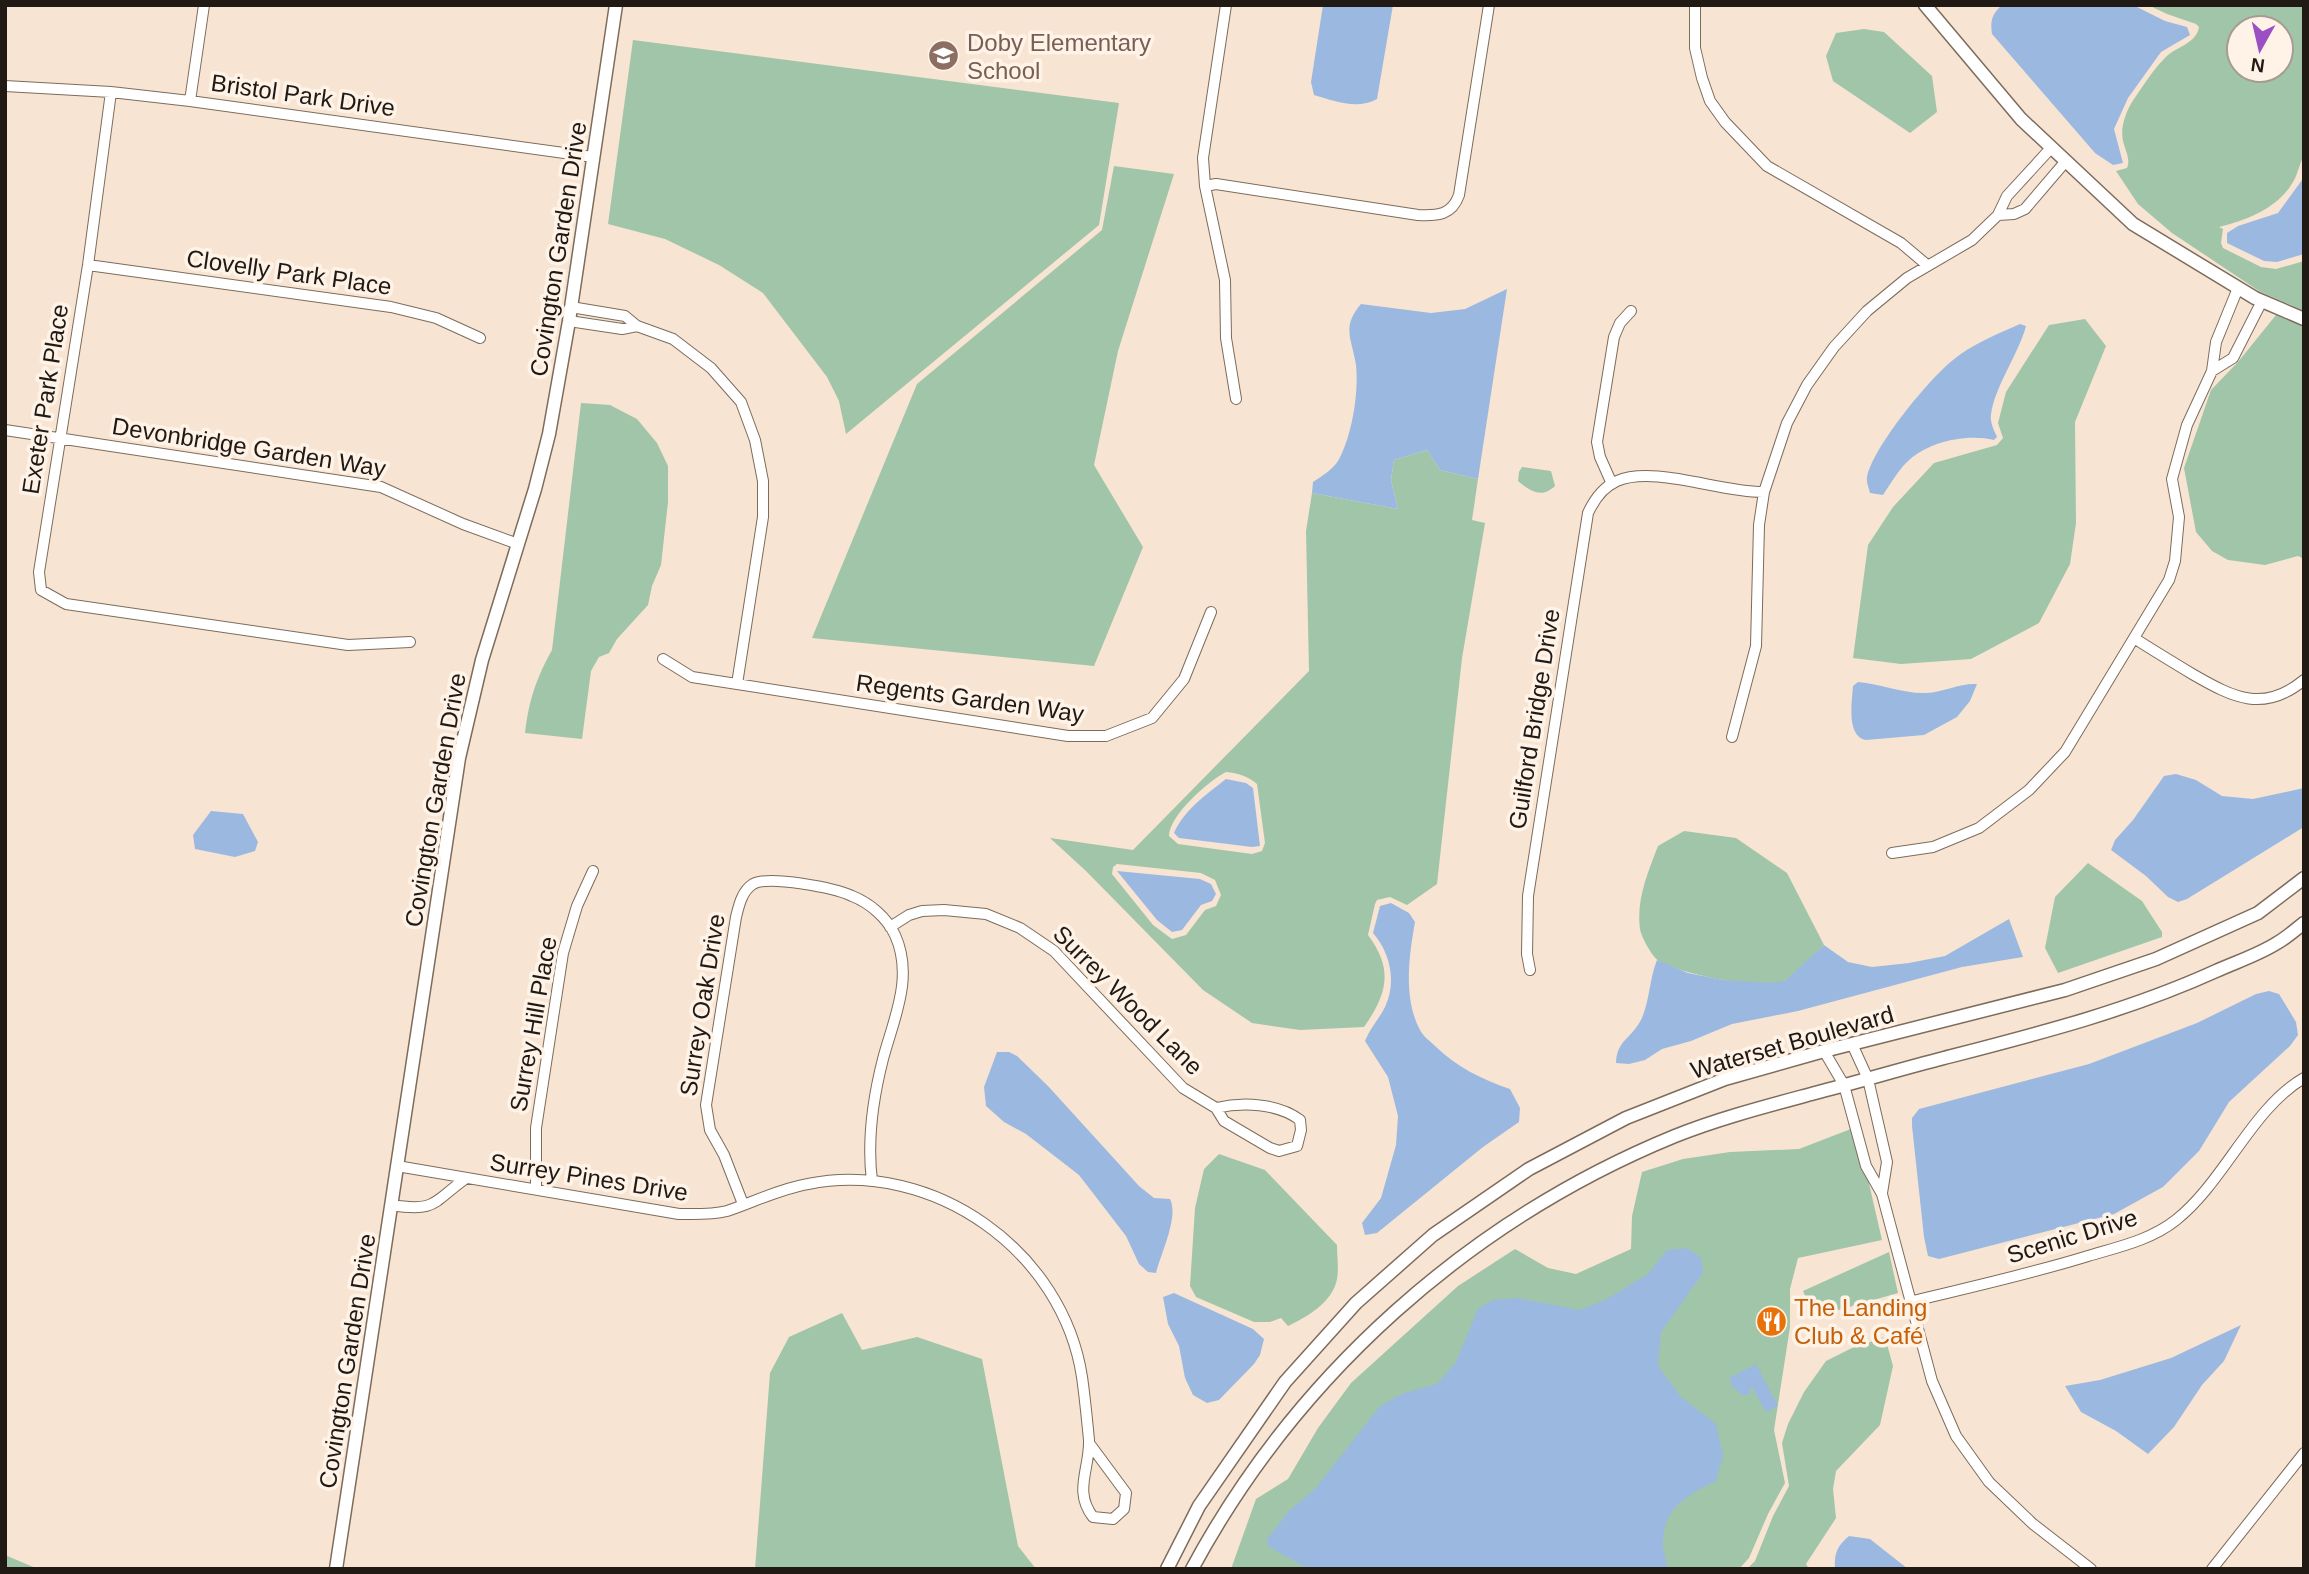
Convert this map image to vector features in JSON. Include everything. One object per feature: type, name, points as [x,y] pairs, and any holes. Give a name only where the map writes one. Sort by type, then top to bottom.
[{"type":"street","points":[[190,101],[204,5]]},
{"type":"street","name":"Covington Garden Drive","points":[[336,1569],[459,758],[482,660],[543,461],[569,321],[617,5]]},
{"type":"street","points":[[1226,5],[1203,158],[1205,186],[1225,280],[1226,338],[1236,399]]},
{"type":"street","points":[[1205,186],[1216,184],[1418,215],[1436,216],[1448,212],[1456,205],[1459,195],[1489,5]]},
{"type":"street","points":[[1925,5],[2021,119],[2133,224],[2238,288],[2304,319]]},
{"type":"street","points":[[1695,6],[1695,48],[1702,79],[1710,101],[1725,122],[1767,166],[1901,243],[1927,265]]},
{"type":"street","name":"Bristol Park Drive","points":[[5,86],[111,92],[190,101],[593,157]]},
{"type":"street","name":"Exeter Park Place","points":[[111,92],[88,265],[39,572],[41,590],[66,604],[348,645],[410,642]]},
{"type":"street","points":[[1732,737],[1756,646],[1758,534],[1764,492],[1787,423],[1807,385],[1849,329],[1867,311],[1927,265],[1972,240],[1998,215],[2007,196],[2051,148]]},
{"type":"street","points":[[1998,215],[2014,214],[2025,209],[2066,161]]},
{"type":"street","name":"Clovelly Park Place","points":[[88,265],[391,307],[436,318],[480,338]]},
{"type":"street","points":[[1892,853],[1933,847],[1979,828],[2029,790],[2064,752],[2134,638],[2169,580],[2175,561],[2179,517],[2172,479],[2187,425],[2212,371],[2216,342],[2238,288]]},
{"type":"street","points":[[2212,371],[2232,358],[2262,301]]},
{"type":"street","points":[[571,307],[625,316],[638,326],[673,339],[711,368],[741,402],[755,440],[763,481],[763,517],[737,684]]},
{"type":"street","points":[[1631,311],[1620,323],[1614,337],[1597,442],[1600,457],[1612,484],[1647,476],[1746,493],[1764,492]]},
{"type":"street","points":[[569,321],[622,330],[638,326]]},
{"type":"street","name":"Devonbridge Garden Way","points":[[5,430],[380,487],[463,524],[518,544]]},
{"type":"street","name":"Guilford Bridge Drive","points":[[1530,970],[1527,954],[1528,896],[1582,542],[1591,507],[1605,488],[1612,484]]},
{"type":"street","name":"Regents Garden Way","points":[[663,659],[692,677],[1068,736],[1106,736],[1152,718],[1184,679],[1211,612]]},
{"type":"street","points":[[2134,638],[2226,693],[2244,698],[2265,699],[2282,695],[2304,680]]},
{"type":"street","name":"Surrey Hill Place","points":[[536,1189],[536,1128],[564,953],[577,906],[593,871]]},
{"type":"street","name":"Waterset Boulevard","points":[[1167,1569],[1199,1506],[1285,1382],[1356,1303],[1433,1235],[1529,1169],[1626,1118],[1725,1079],[2065,990],[2156,959],[2258,913],[2304,878]]},
{"type":"street","name":"Surrey Oak Drive","points":[[743,1204],[706,1118],[740,902],[746,890],[755,883],[767,881],[834,890],[852,896],[886,919],[900,952],[904,968],[903,984],[875,1099],[869,1157],[873,1181]]},
{"type":"street","name":"Surrey Wood Lane","points":[[890,927],[909,915],[922,911],[944,910],[986,914],[1020,928],[1054,951],[1183,1088],[1216,1108],[1224,1121],[1270,1148],[1279,1151],[1297,1146],[1300,1120],[1288,1111],[1234,1104],[1216,1108]]},
{"type":"street","points":[[1192,1569],[1253,1470],[1297,1412],[1368,1335],[1455,1262],[1529,1211],[1618,1162],[1675,1136],[1732,1115],[2076,1024],[2158,996],[2277,944],[2304,923]]},
{"type":"street","points":[[1852,1044],[1868,1079],[1887,1162],[1882,1194]]},
{"type":"street","points":[[1824,1051],[1844,1085],[1866,1166],[1882,1194],[1913,1301],[1932,1381],[1956,1436],[1989,1482],[2034,1524],[2091,1569]]},
{"type":"street","name":"Scenic Drive","points":[[1913,1301],[2043,1270],[2140,1241],[2175,1221],[2207,1190],[2263,1115],[2293,1084],[2304,1078]]},
{"type":"street","name":"Surrey Pines Drive","points":[[397,1166],[679,1214],[713,1213],[808,1184],[873,1181],[930,1196],[979,1218],[1019,1252],[1050,1290],[1073,1343],[1081,1373],[1089,1443],[1083,1499],[1093,1517],[1113,1519],[1124,1509],[1126,1493],[1089,1443]]},
{"type":"street","name":"Surrey Pines Drive","points":[[391,1205],[411,1208],[437,1204],[465,1179]]},
{"type":"street","points":[[2212,1569],[2304,1453]]},
{"type":"green space","points":[[2148,5],[2304,5],[2304,156],[2293,182],[2279,199],[2251,217],[2219,227],[2223,229],[2223,248],[2261,267],[2276,269],[2304,261],[2304,311],[2259,291],[2172,233],[2138,204],[2116,171],[2127,168],[2128,165],[2122,130],[2131,104],[2160,63],[2194,38],[2199,27]]},
{"type":"green space","points":[[1864,29],[1884,32],[1932,76],[1937,112],[1910,133],[1833,81],[1826,56],[1836,33]]},
{"type":"green space","points":[[633,40],[1119,103],[1099,225],[846,434],[839,401],[827,377],[763,293],[719,265],[665,239],[608,224]]},
{"type":"green space","points":[[1114,166],[1174,174],[1118,351],[1094,465],[1143,547],[1094,666],[812,638],[917,384],[1102,230]]},
{"type":"green space","points":[[2276,315],[2304,327],[2304,559],[2298,556],[2265,565],[2228,560],[2212,551],[2196,532],[2184,468],[2211,390]]},
{"type":"green space","points":[[2085,319],[2106,346],[2075,422],[2076,523],[2070,564],[2039,623],[1971,659],[1901,664],[1853,658],[1868,545],[1893,507],[1934,463],[1997,445],[2003,438],[1998,423],[2006,392],[2049,325]]},
{"type":"green space","points":[[581,403],[610,405],[637,419],[657,443],[668,466],[668,502],[661,565],[648,605],[617,639],[609,653],[599,657],[591,671],[582,739],[525,733],[534,690],[552,650]]},
{"type":"green space","points":[[1427,450],[1440,470],[1478,479],[1472,520],[1485,523],[1462,658],[1437,884],[1407,905],[1390,897],[1377,900],[1368,935],[1382,960],[1384,982],[1378,1004],[1364,1027],[1300,1030],[1252,1023],[1203,990],[1050,838],[1133,850],[1309,671],[1306,531],[1312,493],[1398,509],[1391,480],[1394,460]],"holes":[[[1226,772],[1243,775],[1257,784],[1265,843],[1262,851],[1252,854],[1178,844],[1169,836],[1182,809],[1200,791]],[[1117,864],[1201,873],[1215,880],[1221,895],[1216,906],[1205,910],[1186,935],[1172,939],[1153,925],[1112,874],[1113,867]]]},
{"type":"green space","points":[[1522,467],[1551,471],[1555,486],[1540,493],[1531,490],[1518,481]]},
{"type":"green space","points":[[1684,831],[1736,838],[1787,873],[1824,945],[1790,978],[1773,984],[1721,980],[1670,966],[1653,955],[1640,929],[1644,886],[1658,846]]},
{"type":"green space","points":[[2088,863],[2142,901],[2162,932],[2162,937],[2058,973],[2045,948],[2055,897]]},
{"type":"green space","points":[[1856,1127],[1882,1240],[1798,1258],[1790,1289],[1790,1327],[1774,1430],[1785,1483],[1749,1558],[1739,1569],[1231,1569],[1256,1499],[1288,1479],[1318,1428],[1351,1383],[1458,1286],[1515,1249],[1548,1268],[1576,1274],[1631,1249],[1632,1216],[1642,1172],[1683,1159],[1730,1152],[1799,1149]]},
{"type":"green space","points":[[1219,1154],[1265,1170],[1337,1245],[1338,1275],[1335,1287],[1325,1302],[1288,1326],[1281,1318],[1270,1322],[1254,1322],[1196,1297],[1190,1286],[1195,1208],[1204,1169]]},
{"type":"green space","points":[[1889,1252],[1898,1293],[1814,1317],[1803,1291]]},
{"type":"green space","points":[[842,1313],[862,1350],[917,1337],[982,1359],[1018,1546],[1036,1569],[755,1569],[770,1373],[789,1337]]},
{"type":"green space","points":[[1885,1337],[1893,1366],[1880,1425],[1836,1471],[1833,1489],[1836,1518],[1806,1564],[1809,1569],[1747,1569],[1755,1561],[1773,1516],[1789,1486],[1782,1443],[1804,1392],[1826,1361],[1852,1348]]},
{"type":"green space","points":[[5,1555],[38,1569],[5,1569]]},
{"type":"water","points":[[1323,5],[1393,5],[1377,99],[1354,104],[1314,95],[1311,82]]},
{"type":"water","points":[[2002,5],[2133,5],[2165,21],[2187,27],[2190,35],[2161,52],[2128,98],[2114,129],[2123,163],[2113,165],[2095,153],[1992,34],[1993,18]]},
{"type":"water","points":[[2304,169],[2304,254],[2277,262],[2264,261],[2227,243],[2227,233],[2238,226],[2278,213],[2302,180]]},
{"type":"water","points":[[1507,289],[1478,479],[1440,470],[1427,450],[1394,460],[1391,480],[1398,509],[1312,493],[1313,482],[1338,461],[1351,427],[1357,376],[1350,327],[1351,320],[1361,304],[1431,313],[1465,309]]},
{"type":"water","points":[[2020,324],[2026,326],[2023,336],[1993,405],[1991,421],[1997,437],[1994,440],[1959,439],[1935,445],[1906,463],[1883,495],[1870,493],[1867,477],[1871,464],[1903,414],[1930,382],[1968,349]]},
{"type":"water","points":[[1858,682],[1918,693],[1977,684],[1970,701],[1957,717],[1924,735],[1866,740],[1855,732],[1852,718],[1853,686]]},
{"type":"water","points":[[2176,774],[2196,780],[2222,796],[2253,799],[2304,788],[2304,827],[2178,902],[2168,897],[2146,876],[2111,850],[2115,840],[2133,820],[2164,776]]},
{"type":"water","points":[[1226,779],[1246,783],[1253,788],[1260,846],[1179,838],[1174,833],[1184,817]]},
{"type":"water","points":[[211,811],[243,814],[258,842],[255,851],[235,857],[195,849],[193,835]]},
{"type":"water","points":[[1117,871],[1200,879],[1211,884],[1216,894],[1212,901],[1201,905],[1182,930],[1172,932],[1157,920]]},
{"type":"water","points":[[1391,903],[1409,913],[1415,922],[1409,963],[1409,991],[1420,1030],[1443,1053],[1461,1066],[1479,1077],[1510,1089],[1520,1108],[1519,1122],[1483,1147],[1377,1233],[1365,1235],[1362,1223],[1381,1198],[1396,1145],[1398,1116],[1388,1077],[1365,1041],[1385,1007],[1391,988],[1387,958],[1373,933],[1380,906]]},
{"type":"water","points":[[2009,919],[2023,957],[1962,967],[1798,1011],[1732,1024],[1691,1041],[1662,1049],[1645,1060],[1629,1064],[1616,1063],[1619,1049],[1644,1013],[1657,960],[1688,973],[1723,980],[1769,983],[1785,981],[1824,945],[1848,962],[1872,967],[1909,963],[1945,956]]},
{"type":"water","points":[[2269,991],[2279,994],[2296,1022],[2298,1035],[2290,1046],[2229,1102],[2199,1151],[2163,1187],[2114,1214],[1939,1259],[1928,1256],[1912,1126],[1912,1118],[1919,1109],[2089,1064],[2197,1023],[2256,994]]},
{"type":"water","points":[[997,1052],[1009,1052],[1017,1056],[1139,1186],[1154,1198],[1170,1199],[1171,1225],[1156,1273],[1148,1272],[1139,1264],[1126,1236],[1079,1175],[1026,1134],[1004,1122],[986,1106],[984,1087]]},
{"type":"water","points":[[1687,1248],[1701,1258],[1703,1273],[1661,1332],[1658,1366],[1681,1397],[1716,1424],[1723,1456],[1716,1481],[1687,1497],[1668,1519],[1663,1544],[1667,1569],[1308,1569],[1268,1546],[1267,1539],[1289,1511],[1315,1489],[1380,1406],[1404,1393],[1437,1384],[1456,1362],[1478,1309],[1493,1300],[1517,1298],[1580,1310],[1607,1299],[1648,1274],[1667,1250]]},
{"type":"water","points":[[1174,1293],[1253,1329],[1264,1339],[1260,1355],[1254,1364],[1219,1400],[1207,1403],[1193,1395],[1185,1378],[1179,1346],[1168,1324],[1163,1297]]},
{"type":"water","points":[[2241,1325],[2224,1361],[2202,1385],[2174,1427],[2148,1454],[2116,1431],[2081,1412],[2065,1386],[2100,1380],[2171,1358]]},
{"type":"water","points":[[1756,1364],[1778,1406],[1766,1412],[1752,1387],[1749,1388],[1751,1393],[1743,1396],[1733,1387],[1729,1378]]},
{"type":"water","points":[[1849,1536],[1870,1539],[1908,1569],[1835,1569],[1837,1551]]},
{"type":"place","name":"Doby Elementary School","points":[[944,56]]},
{"type":"place","name":"The Landing Club & Café","points":[[1771,1321]]}]
